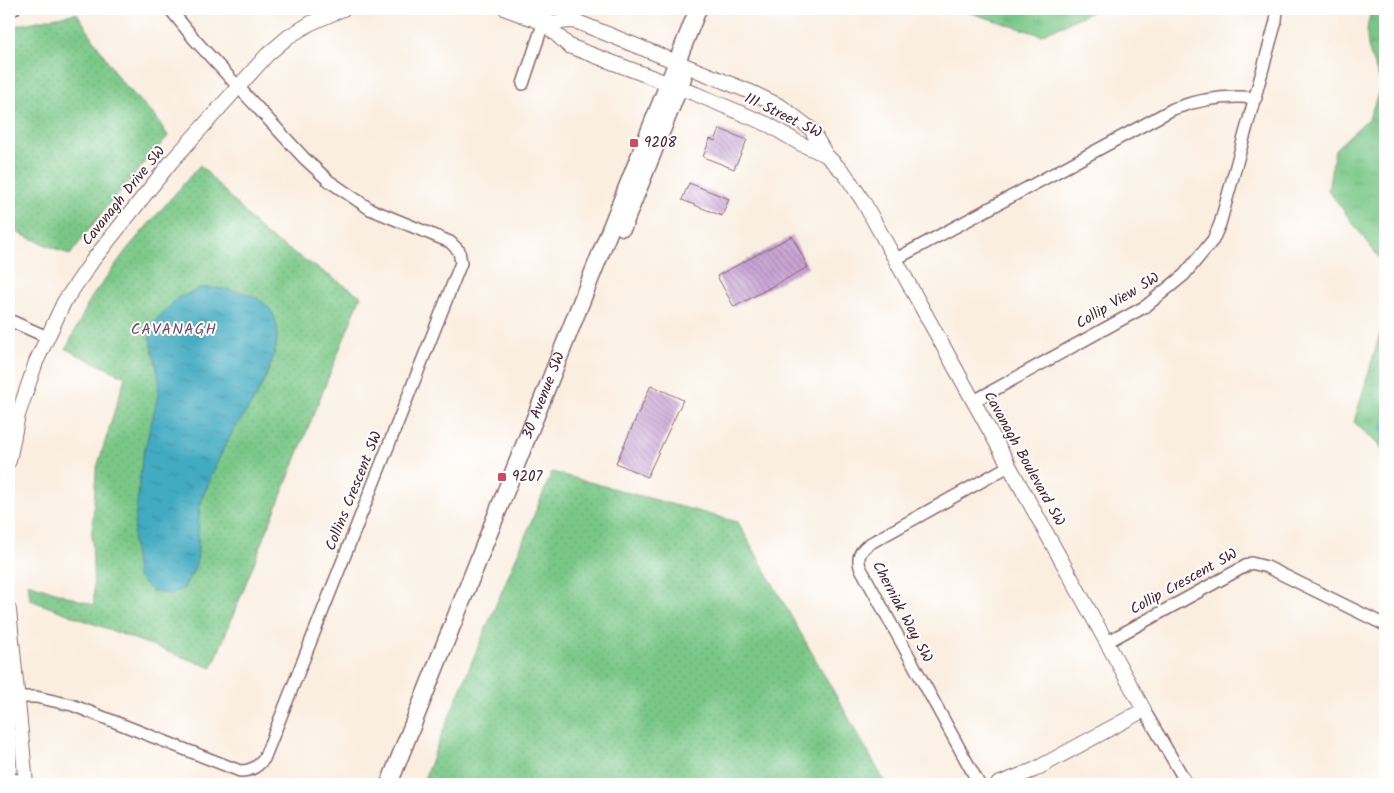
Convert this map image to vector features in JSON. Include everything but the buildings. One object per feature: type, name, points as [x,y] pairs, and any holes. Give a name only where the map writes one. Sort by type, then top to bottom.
[{"type":"main road","name":"30 Avenue SW","points":[[682,65],[698,9]]},
{"type":"main road","name":"30 Avenue SW","points":[[389,784],[682,65],[709,9]]},
{"type":"main road","name":"30 Avenue SW","points":[[402,784],[674,85]]},
{"type":"street","points":[[9,10],[14,9]]},
{"type":"street","name":"Collins Crescent SW","points":[[19,697],[36,697],[72,705],[240,771],[253,770],[260,764],[264,759],[460,271],[461,256],[455,246],[445,239],[383,216],[342,191],[304,158],[237,86],[170,9]]},
{"type":"street","name":"Cavanagh Drive SW","points":[[9,461],[25,390],[47,337],[64,302],[93,260],[171,162],[237,86],[267,55],[288,37],[311,23],[344,9]]},
{"type":"street","points":[[506,9],[544,23],[569,46],[674,85]]},
{"type":"street","points":[[523,84],[548,9]]},
{"type":"street","name":"Collip View SW","points":[[974,401],[1146,306],[1184,275],[1213,240],[1220,224],[1256,98],[1276,21],[1277,9]]},
{"type":"street","points":[[544,23],[572,21],[580,23],[682,65]]},
{"type":"street","name":"111 Street SW","points":[[682,65],[782,108],[811,129],[826,155]]},
{"type":"street","name":"111 Street SW","points":[[674,85],[769,125],[799,143],[826,155]]},
{"type":"street","points":[[896,259],[1173,109],[1213,98],[1232,96],[1256,98]]},
{"type":"street","name":"Cavanagh Boulevard SW","points":[[826,155],[854,187],[896,259],[1106,642],[1187,784]]},
{"type":"street","points":[[9,320],[47,337]]},
{"type":"street","name":"Cherniak Way SW","points":[[979,784],[860,567],[858,560],[863,549],[869,544],[1010,466]]},
{"type":"street","name":"Collip Crescent SW","points":[[1106,642],[1251,563],[1267,566],[1385,625]]},
{"type":"street","points":[[9,610],[26,783],[9,778]]},
{"type":"street","points":[[998,784],[1034,770],[1144,710]]},
{"type":"green space","points":[[958,9],[1098,9],[1041,35]]},
{"type":"green space","points":[[1372,9],[1385,9],[1385,266],[1328,190],[1335,149],[1369,118],[1382,84],[1368,47],[1367,29]]},
{"type":"green space","points":[[77,13],[119,79],[156,117],[168,136],[104,210],[70,255],[9,229],[9,27]]},
{"type":"green space","points":[[200,165],[266,235],[361,296],[212,668],[30,600],[28,583],[94,605],[92,532],[96,471],[125,377],[66,349],[91,298],[127,249]]},
{"type":"green space","points":[[1385,317],[1385,451],[1354,422]]},
{"type":"green space","points":[[552,472],[738,522],[886,784],[422,784]]},
{"type":"water","points":[[201,288],[248,294],[263,302],[272,313],[277,328],[276,345],[260,389],[226,444],[203,496],[195,567],[184,588],[170,594],[152,591],[137,576],[133,539],[142,460],[158,396],[159,378],[150,338],[151,325],[178,298]]},
{"type":"waterway","points":[[1385,425],[1383,427],[1385,437]]},
{"type":"place","name":"9208","points":[[634,143]]},
{"type":"place","name":"9207","points":[[502,477]]},
{"type":"district","name":"CAVANAGH","points":[[174,329]]}]
